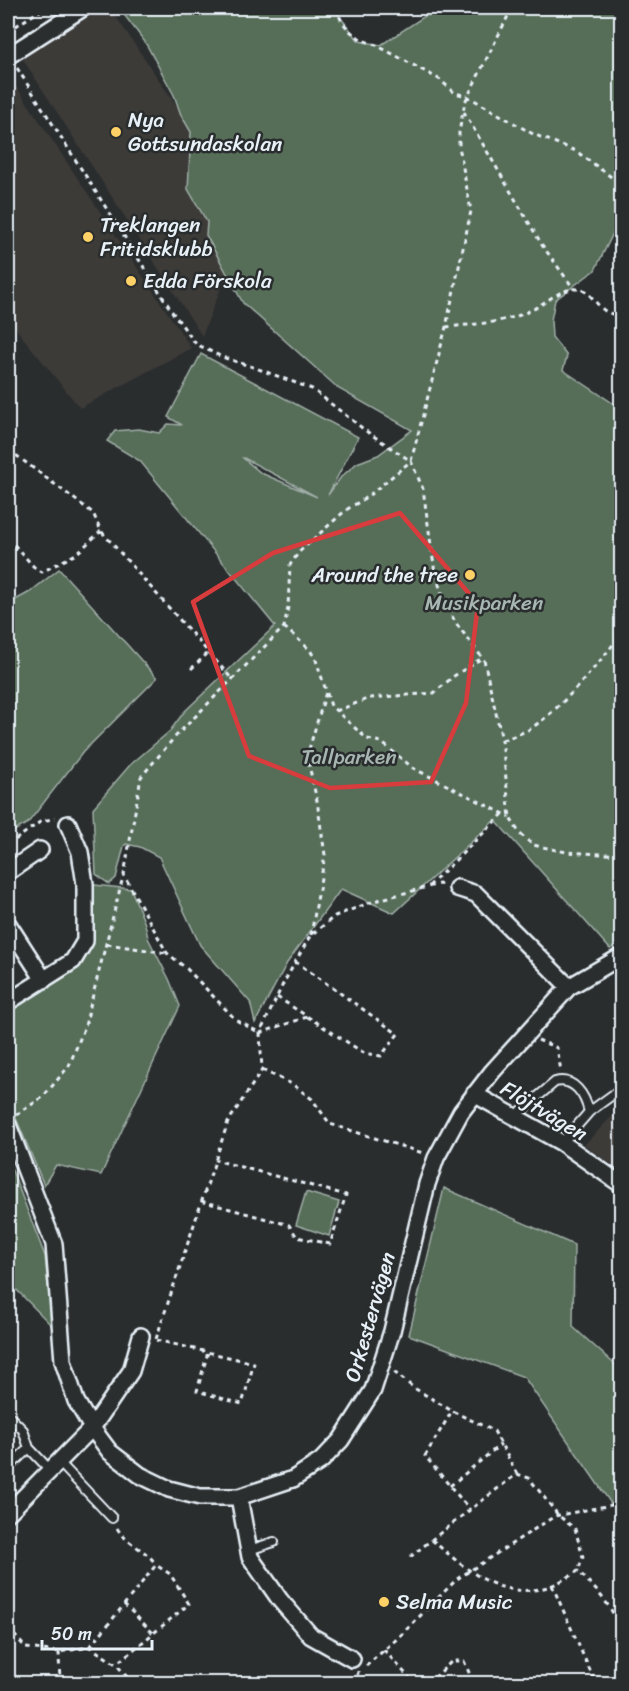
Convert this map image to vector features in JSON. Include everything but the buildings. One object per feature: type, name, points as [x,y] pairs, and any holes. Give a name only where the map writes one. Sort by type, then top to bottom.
[{"type":"street","points":[[8,56],[83,8]]},
{"type":"street","points":[[8,1002],[73,961],[85,941],[85,884],[80,852],[64,820]]},
{"type":"street","points":[[8,872],[40,850]]},
{"type":"street","points":[[457,888],[476,894],[569,987]]},
{"type":"street","points":[[8,924],[44,980]]},
{"type":"street","name":"Orkestervägen","points":[[8,1123],[54,1244],[63,1361],[76,1401],[92,1428],[110,1452],[140,1475],[169,1489],[200,1497],[239,1497],[293,1479],[321,1461],[341,1440],[373,1390],[393,1331],[427,1184],[436,1158],[461,1112],[492,1072],[569,987],[621,956]]},
{"type":"street","name":"Flöjtvägen","points":[[474,1094],[562,1143],[621,1185]]},
{"type":"street","points":[[8,1513],[92,1428],[131,1371],[148,1338]]},
{"type":"street","points":[[239,1497],[250,1557],[280,1600],[311,1636],[355,1665]]},
{"type":"lane","points":[[515,1116],[555,1082],[562,1080],[569,1081],[581,1093],[589,1112]]},
{"type":"lane","points":[[562,1143],[589,1112],[621,1088]]},
{"type":"lane","points":[[8,1414],[23,1430],[29,1448],[55,1466],[112,1518]]},
{"type":"lane","points":[[8,1468],[29,1448]]},
{"type":"lane","points":[[249,1550],[274,1542]]},
{"type":"path","points":[[8,31],[45,8]]},
{"type":"path","points":[[337,8],[342,22],[362,40],[376,45],[439,80],[455,93],[466,96],[533,134],[576,151],[621,184]]},
{"type":"path","points":[[8,1123],[43,1097],[69,1066],[84,1026],[124,875],[141,777],[174,738],[284,627],[288,607],[290,565],[299,552],[346,510],[367,497],[411,461],[446,327],[471,211],[459,146],[459,132],[466,96],[512,8]]},
{"type":"path","points":[[8,56],[173,313],[196,344],[222,357],[312,389],[411,461],[423,489],[435,573],[445,602],[455,622],[482,658],[502,740],[510,818],[520,834],[533,845],[566,852],[621,855]]},
{"type":"path","points":[[463,111],[542,246],[574,289]]},
{"type":"path","points":[[446,327],[487,323],[520,314],[563,292],[574,289],[586,292],[608,313],[621,317]]},
{"type":"path","points":[[8,351],[13,352],[8,383]]},
{"type":"path","points":[[8,451],[93,513],[101,531],[232,679]]},
{"type":"path","points":[[8,538],[34,567],[42,572],[76,554],[101,531]]},
{"type":"path","points":[[284,627],[310,650],[316,660],[331,706],[367,739],[381,742],[413,768],[510,818]]},
{"type":"path","points":[[502,740],[529,730],[551,712],[601,662],[621,633]]},
{"type":"path","points":[[191,669],[208,653]]},
{"type":"path","points":[[336,711],[370,698],[434,693],[454,676],[482,658]]},
{"type":"path","points":[[208,1352],[197,1390],[242,1404],[254,1363],[208,1352],[148,1338],[201,1201],[228,1122],[262,1070],[260,1033],[310,936],[325,855],[307,756],[326,689]]},
{"type":"path","points":[[428,887],[503,814]]},
{"type":"path","points":[[8,845],[40,822],[64,820]]},
{"type":"path","points":[[124,875],[167,953],[187,969],[236,1020],[260,1033],[307,1017]]},
{"type":"path","points":[[310,936],[335,916],[374,901],[439,884],[457,888]]},
{"type":"path","points":[[106,944],[167,953]]},
{"type":"path","points":[[277,997],[364,1053],[381,1056],[398,1034],[296,962]]},
{"type":"path","points":[[262,1070],[292,1084],[312,1099],[330,1124],[436,1158]]},
{"type":"path","points":[[201,1201],[289,1225],[297,1237],[330,1244],[346,1195],[215,1160]]},
{"type":"path","points":[[621,1292],[621,1304]]},
{"type":"path","points":[[390,1369],[414,1388],[452,1411],[494,1431],[517,1474],[529,1478],[558,1515],[575,1529],[583,1557],[578,1571],[552,1585],[520,1591],[489,1584],[469,1572],[432,1540]]},
{"type":"path","points":[[452,1411],[425,1456],[470,1510]]},
{"type":"path","points":[[450,1486],[501,1444]]},
{"type":"path","points":[[410,1557],[517,1474]]},
{"type":"path","points":[[355,1665],[384,1650],[457,1579],[558,1515],[621,1503]]},
{"type":"path","points":[[112,1518],[124,1539],[152,1557],[156,1565],[170,1574],[189,1604],[116,1664]]},
{"type":"path","points":[[90,1647],[156,1565]]},
{"type":"path","points":[[578,1571],[593,1586],[618,1620],[621,1634]]},
{"type":"path","points":[[552,1585],[595,1683],[621,1674]]},
{"type":"path","points":[[124,1604],[153,1633]]},
{"type":"path","points":[[8,1628],[26,1648],[59,1652],[90,1647],[116,1664],[133,1683]]},
{"type":"path","points":[[384,1650],[415,1683]]},
{"type":"path","points":[[59,1652],[60,1683]]},
{"type":"path","points":[[428,1683],[452,1661],[464,1661],[474,1683]]},
{"type":"highlighted area","points":[[400,513],[478,604],[466,703],[431,782],[330,788],[249,756],[193,602],[273,553]]},
{"type":"shaded area","points":[[101,8],[110,8],[250,214],[202,336],[22,58]]},
{"type":"shaded area","points":[[8,74],[191,348],[80,408],[12,324],[8,325]]},
{"type":"shaded area","points":[[621,1107],[621,1171],[584,1145]]},
{"type":"green space","points":[[123,8],[333,8],[359,41],[381,45],[437,8],[621,8],[621,217],[595,270],[555,300],[551,320],[552,337],[567,356],[563,370],[620,408],[621,412],[622,941],[610,949],[495,820],[394,913],[341,889],[287,963],[255,1023],[250,1002],[200,945],[159,857],[140,847],[126,844],[116,878],[109,884],[96,874],[93,808],[130,765],[170,731],[184,712],[275,626],[140,461],[107,441],[115,431],[139,429],[159,433],[168,424],[182,425],[168,417],[201,354],[358,437],[328,495],[341,477],[357,463],[378,455],[412,430],[339,389],[243,303],[206,235],[207,222],[188,189],[191,132],[145,42],[125,16]],"holes":[[[244,458],[317,497],[261,473]]]},
{"type":"green space","points":[[59,569],[157,678],[83,752],[28,823],[9,834],[8,604],[30,592]]},
{"type":"green space","points":[[85,884],[131,889],[148,938],[180,1006],[101,1175],[56,1165],[44,1185],[8,1099],[8,1002],[82,949]]},
{"type":"green space","points":[[8,1160],[45,1256],[52,1326],[8,1281]]},
{"type":"green space","points":[[444,1188],[574,1245],[573,1327],[621,1370],[621,1518],[524,1377],[409,1335]]},
{"type":"green space","points":[[306,1192],[339,1202],[329,1236],[296,1225]]},
{"type":"place","name":"Nya Gottsundaskolan","points":[[116,132]]},
{"type":"place","name":"Treklangen Fritidsklubb","points":[[88,237]]},
{"type":"place","name":"Edda Förskola","points":[[131,281]]},
{"type":"place","name":"Around the tree","points":[[470,575]]},
{"type":"place","name":"Selma Music","points":[[384,1602]]},
{"type":"park label","name":"Musikparken","points":[[484,603]]},
{"type":"park label","name":"Tallparken","points":[[349,757]]}]
